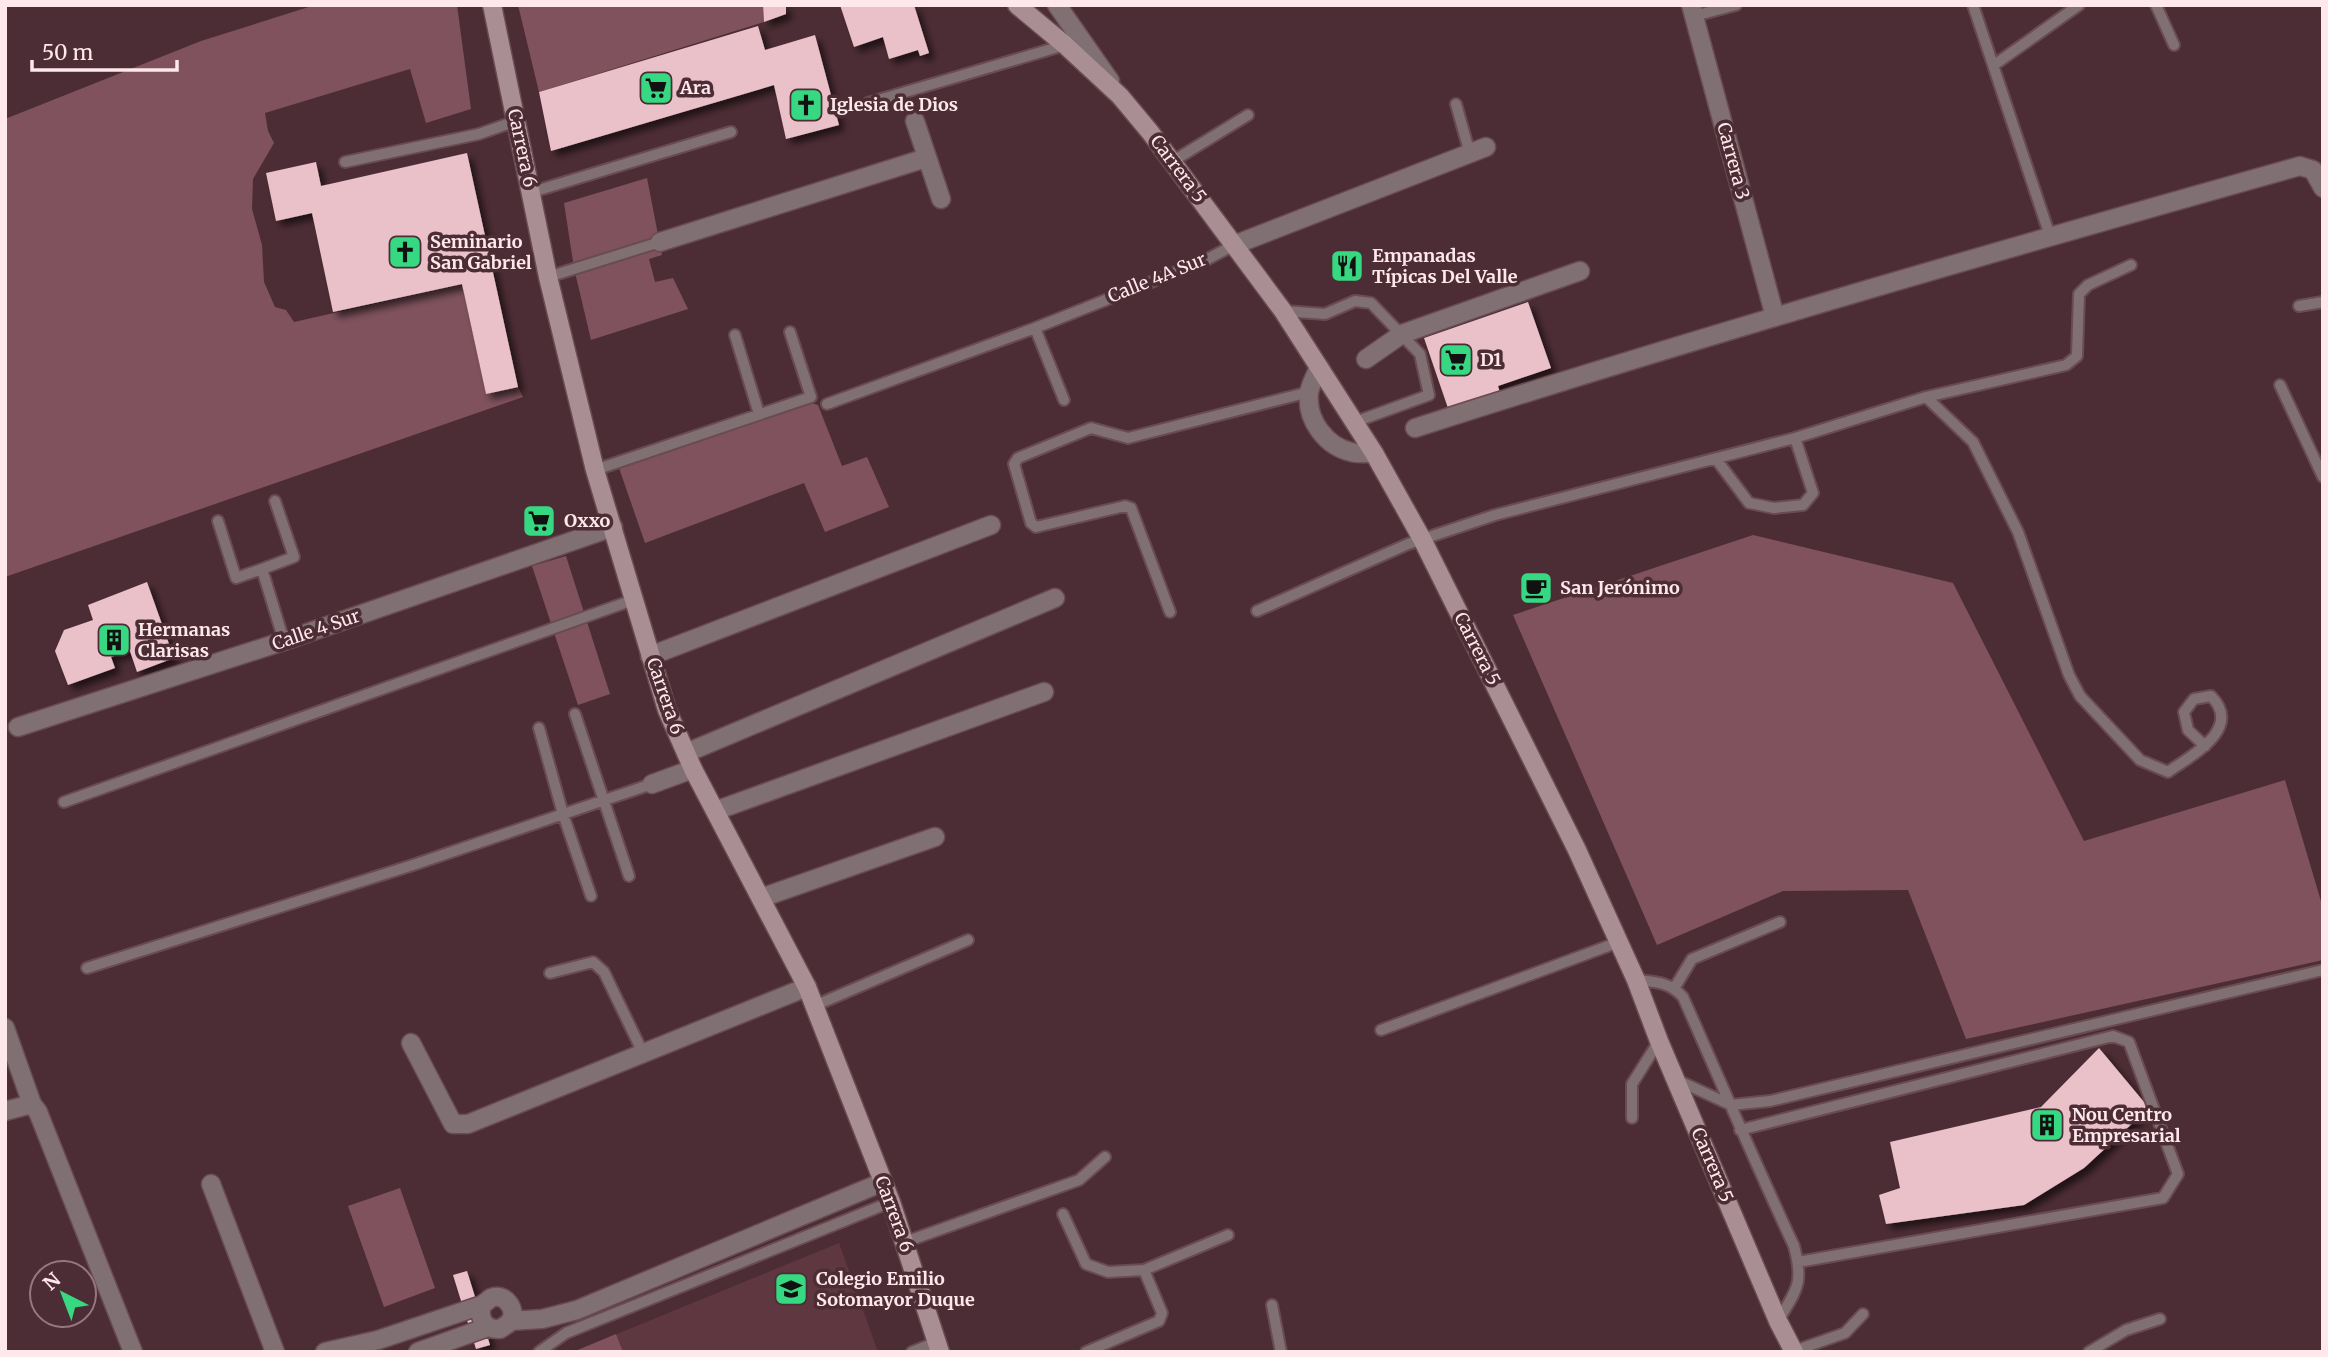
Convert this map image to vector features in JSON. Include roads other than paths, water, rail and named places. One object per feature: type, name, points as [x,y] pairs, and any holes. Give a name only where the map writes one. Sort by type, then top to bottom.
[{"type":"main road","name":"Carrera 6","points":[[492,5],[548,276],[595,470],[667,710],[689,761],[807,987],[891,1202],[938,1347]]},
{"type":"main road","points":[[1017,5],[1120,96]]},
{"type":"main road","name":"Carrera 5","points":[[1120,96],[1172,161],[1283,311],[1374,453],[1422,539],[1577,850],[1636,980],[1659,1041],[1778,1321],[1794,1351]]},
{"type":"street","name":"Carrera 5","points":[[1057,5],[1120,96]]},
{"type":"street","name":"Carrera 3","points":[[1692,11],[1775,317]]},
{"type":"street","points":[[915,121],[941,198]]},
{"type":"street","name":"Calle 4A Sur","points":[[1234,245],[1478,151]]},
{"type":"street","points":[[660,242],[926,158]]},
{"type":"street","points":[[1415,428],[1775,317],[2300,166],[2314,170],[2323,188]]},
{"type":"street","points":[[1366,359],[1402,334],[1580,271]]},
{"type":"street","points":[[1319,367],[1309,392],[1310,413],[1319,431],[1334,446],[1353,453],[1374,453]]},
{"type":"street","points":[[650,656],[991,525]]},
{"type":"street","name":"Calle 4 Sur","points":[[18,727],[284,641],[613,527]]},
{"type":"street","points":[[652,784],[689,761],[1055,598]]},
{"type":"street","points":[[715,811],[1044,692]]},
{"type":"street","points":[[761,898],[935,837]]},
{"type":"street","points":[[411,1044],[453,1124],[468,1124],[807,987]]},
{"type":"street","points":[[6,1035],[133,1352]]},
{"type":"street","points":[[5,1111],[32,1104]]},
{"type":"street","points":[[418,1352],[488,1327],[500,1329],[510,1321],[542,1319],[577,1310],[883,1182]]},
{"type":"street","points":[[211,1184],[275,1352]]},
{"type":"street","points":[[331,1351],[378,1340],[482,1305],[492,1297],[507,1300],[511,1306],[510,1321]]},
{"type":"street","points":[[482,1305],[482,1321],[488,1327]]},
{"type":"street","points":[[431,1322],[438,1345]]},
{"type":"lane","points":[[1692,11],[1736,5]]},
{"type":"lane","points":[[1973,5],[2050,236]]},
{"type":"lane","points":[[1994,65],[2078,5]]},
{"type":"lane","points":[[2156,5],[2174,46]]},
{"type":"lane","points":[[869,103],[1065,45]]},
{"type":"lane","points":[[1456,104],[1478,151]]},
{"type":"lane","points":[[1172,161],[1248,115]]},
{"type":"lane","points":[[345,162],[479,134],[516,121]]},
{"type":"lane","points":[[532,192],[731,132]]},
{"type":"lane","points":[[548,276],[660,242]]},
{"type":"lane","name":"Calle 4A Sur","points":[[827,404],[1035,328],[1204,261],[1234,245]]},
{"type":"lane","points":[[1257,611],[1422,539],[1495,515],[1795,438],[1926,397],[2066,365],[2077,356],[2079,294],[2088,285],[2131,265]]},
{"type":"lane","points":[[1283,311],[1325,314],[1355,301],[1371,303],[1420,354],[1429,395],[1355,422]]},
{"type":"lane","points":[[2299,306],[2323,302]]},
{"type":"lane","points":[[1035,328],[1064,400]]},
{"type":"lane","points":[[595,470],[811,397],[790,332]]},
{"type":"lane","points":[[735,335],[759,414]]},
{"type":"lane","points":[[2280,385],[2323,477]]},
{"type":"lane","points":[[1170,612],[1131,508],[1125,506],[1036,527],[1031,523],[1014,464],[1018,458],[1091,428],[1128,438],[1309,392]]},
{"type":"lane","points":[[1926,397],[1973,442],[2018,532],[2080,696],[2140,760],[2168,772],[2205,746],[2218,732],[2222,718],[2218,703],[2211,696],[2194,699],[2183,712],[2189,730],[2205,746]]},
{"type":"lane","points":[[1716,459],[1749,503],[1774,508],[1803,505],[1813,493],[1795,438]]},
{"type":"lane","points":[[218,521],[236,578],[262,569],[295,557],[275,501]]},
{"type":"lane","points":[[262,569],[284,641]]},
{"type":"lane","points":[[64,802],[633,600]]},
{"type":"lane","points":[[575,714],[629,876]]},
{"type":"lane","points":[[539,728],[563,814],[591,895]]},
{"type":"lane","points":[[87,968],[400,869],[652,784]]},
{"type":"lane","points":[[1675,987],[1692,959],[1780,922]]},
{"type":"lane","points":[[814,1006],[968,940]]},
{"type":"lane","points":[[1381,1030],[1619,942]]},
{"type":"lane","points":[[550,973],[593,962],[604,972],[643,1054]]},
{"type":"lane","points":[[1676,1080],[1731,1105],[1770,1101],[2323,970]]},
{"type":"lane","points":[[1636,980],[1675,987],[1684,997],[1740,1130],[1794,1246],[1798,1262],[1798,1287],[1778,1321]]},
{"type":"lane","points":[[1740,1130],[2113,1036],[2129,1042],[2178,1174],[2163,1198],[1798,1262]]},
{"type":"lane","points":[[1632,1118],[1632,1084],[1659,1041]]},
{"type":"lane","points":[[905,1242],[1080,1180],[1105,1157]]},
{"type":"lane","points":[[539,1352],[566,1333],[891,1202]]},
{"type":"lane","points":[[1063,1214],[1086,1264],[1108,1272],[1144,1270],[1228,1235]]},
{"type":"lane","points":[[1086,1352],[1159,1321],[1162,1313],[1144,1270]]},
{"type":"lane","points":[[1272,1304],[1281,1352]]},
{"type":"lane","points":[[1794,1351],[1845,1333],[1863,1314]]},
{"type":"lane","points":[[2089,1352],[2126,1330],[2160,1319]]},
{"type":"lane","points":[[912,1352],[938,1347]]},
{"type":"place","name":"Ara","points":[[656,88]]},
{"type":"place","name":"Iglesia de Dios","points":[[806,105]]},
{"type":"place","name":"Seminario San Gabriel","points":[[405,252]]},
{"type":"place","name":"Empanadas Típicas Del Valle","points":[[1347,266]]},
{"type":"place","name":"D1","points":[[1456,360]]},
{"type":"place","name":"Oxxo","points":[[539,521]]},
{"type":"place","name":"San Jerónimo","points":[[1536,588]]},
{"type":"place","name":"Hermanas Clarisas","points":[[114,640]]},
{"type":"place","name":"Nou Centro Empresarial","points":[[2047,1125]]},
{"type":"place","name":"Colegio Emilio Sotomayor Duque","points":[[791,1289]]}]
